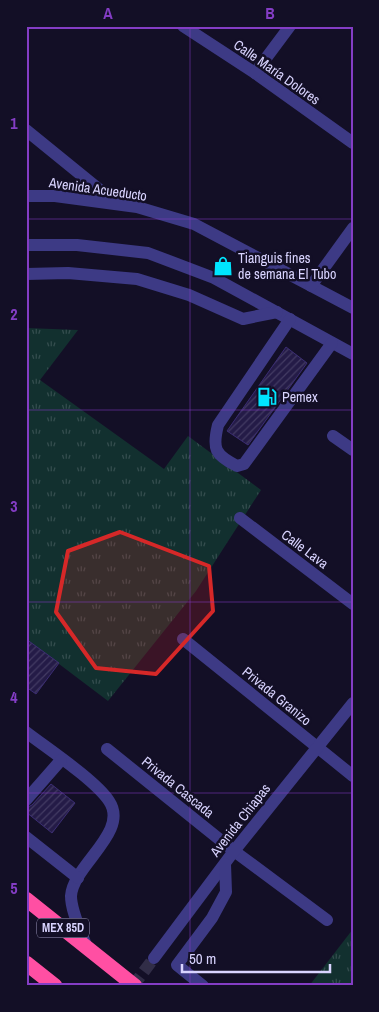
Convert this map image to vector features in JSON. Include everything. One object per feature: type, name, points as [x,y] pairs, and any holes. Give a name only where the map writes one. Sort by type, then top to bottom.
[{"type":"highway","name":"MEX 85D","points":[[26,899],[135,986]]},
{"type":"highway","points":[[26,963],[55,986]]},
{"type":"street","name":"Calle María Dolores","points":[[183,26],[255,73],[353,143]]},
{"type":"street","points":[[255,73],[290,26]]},
{"type":"street","points":[[26,130],[118,205]]},
{"type":"street","name":"Avenida Acueducto","points":[[26,196],[55,196],[137,208],[194,224],[353,308]]},
{"type":"street","points":[[311,286],[353,228]]},
{"type":"street","points":[[26,245],[78,245],[148,253],[214,278],[353,354]]},
{"type":"street","points":[[26,274],[68,273],[138,279],[189,295],[243,319],[277,312]]},
{"type":"street","points":[[290,319],[218,425],[214,441],[217,454],[226,460],[237,466],[244,464],[332,342]]},
{"type":"street","points":[[333,436],[353,450]]},
{"type":"street","name":"Calle Lava","points":[[240,518],[353,604]]},
{"type":"street","name":"Privada Granizo","points":[[183,639],[353,776]]},
{"type":"street","name":"Avenida Chiapas","points":[[154,958],[234,851],[353,703]]},
{"type":"street","points":[[26,732],[99,790],[110,802],[114,816],[111,829],[78,878],[71,895],[88,948]]},
{"type":"street","name":"Privada Cascada","points":[[107,749],[234,851],[327,920]]},
{"type":"street","points":[[26,800],[61,760]]},
{"type":"street","points":[[26,837],[78,878]]},
{"type":"street","points":[[203,986],[177,965],[212,918],[226,892],[226,864]]},
{"type":"highlighted area","points":[[120,532],[209,566],[213,611],[156,674],[96,668],[56,612],[68,551]]},
{"type":"green space","points":[[26,328],[78,330],[40,380],[164,469],[188,436],[261,490],[196,591],[108,701],[26,639]]},
{"type":"green space","points":[[353,929],[353,986],[309,986]]},
{"type":"building","name":"Pemex","points":[[286,347],[307,363],[248,445],[227,431]]},
{"type":"building","points":[[26,639],[59,663],[36,694],[26,687]]},
{"type":"building","points":[[51,784],[75,803],[52,833],[26,812],[26,808],[32,805]]},
{"type":"tunnel","points":[[133,986],[154,958]]},
{"type":"place","name":"Tianguis fines de semana El Tubo","points":[[223,266]]},
{"type":"place","name":"Pemex","points":[[267,397]]}]
